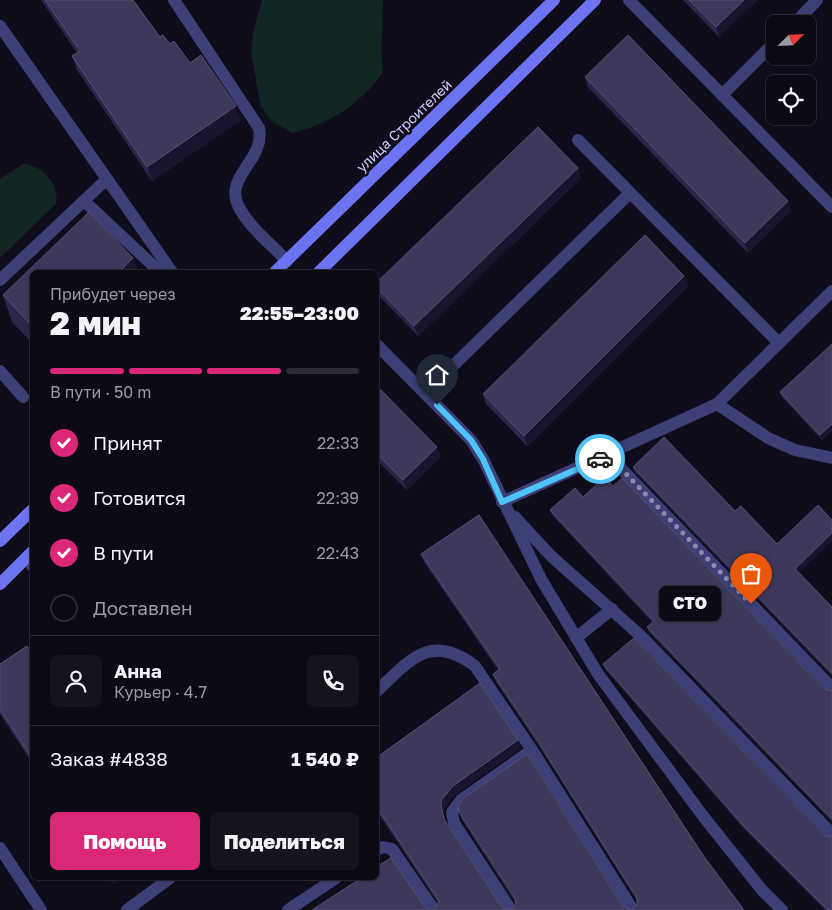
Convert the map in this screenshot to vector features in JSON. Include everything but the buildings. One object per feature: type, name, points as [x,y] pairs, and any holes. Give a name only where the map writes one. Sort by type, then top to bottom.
[{"type":"main road","name":"улица Строителей","points":[[277,270],[554,0]]},
{"type":"main road","points":[[321,270],[595,0]]},
{"type":"main road","points":[[0,542],[30,512]]},
{"type":"main road","points":[[0,584],[30,559]]},
{"type":"street","points":[[174,0],[259,128],[259,148],[241,175],[236,186],[235,198],[240,209],[249,220],[287,261]]},
{"type":"street","points":[[629,0],[832,207]]},
{"type":"street","points":[[803,15],[817,0]]},
{"type":"street","points":[[0,26],[171,270]]},
{"type":"street","points":[[722,95],[766,51]]},
{"type":"street","points":[[578,140],[779,343]]},
{"type":"street","points":[[0,280],[107,179]]},
{"type":"street","points":[[426,393],[630,193]]},
{"type":"street","points":[[84,201],[158,270]]},
{"type":"street","points":[[502,502],[716,404],[832,290]]},
{"type":"street","points":[[379,347],[471,440],[483,459],[502,502],[541,579],[598,674],[703,816],[762,890],[782,910]]},
{"type":"street","points":[[0,371],[23,397]]},
{"type":"street","points":[[716,404],[768,438],[795,450],[832,458]]},
{"type":"street","points":[[608,455],[832,688]]},
{"type":"street","points":[[502,502],[551,556],[642,637],[832,834]]},
{"type":"street","points":[[576,638],[612,609]]},
{"type":"street","points":[[379,689],[414,657],[431,649],[448,651],[463,657],[475,666],[532,750],[633,910]]},
{"type":"street","points":[[511,910],[454,823],[452,812],[461,800],[532,750]]},
{"type":"street","points":[[379,849],[383,847],[392,849],[434,910]]},
{"type":"street","points":[[0,848],[41,910]]},
{"type":"street","points":[[127,910],[167,880]]},
{"type":"street","points":[[288,910],[333,880]]},
{"type":"green space","points":[[262,0],[383,0],[383,72],[355,103],[318,125],[292,133],[270,120],[260,104],[251,51],[253,33]]},
{"type":"green space","points":[[23,164],[37,168],[48,177],[55,189],[56,204],[0,258],[0,179]]},
{"type":"way so far","points":[[600,459],[608,455],[751,604]]},
{"type":"place","name":"СТО","points":[[751,604]]},
{"type":"route","points":[[437,405],[471,440],[483,459],[502,502],[600,459]]}]
